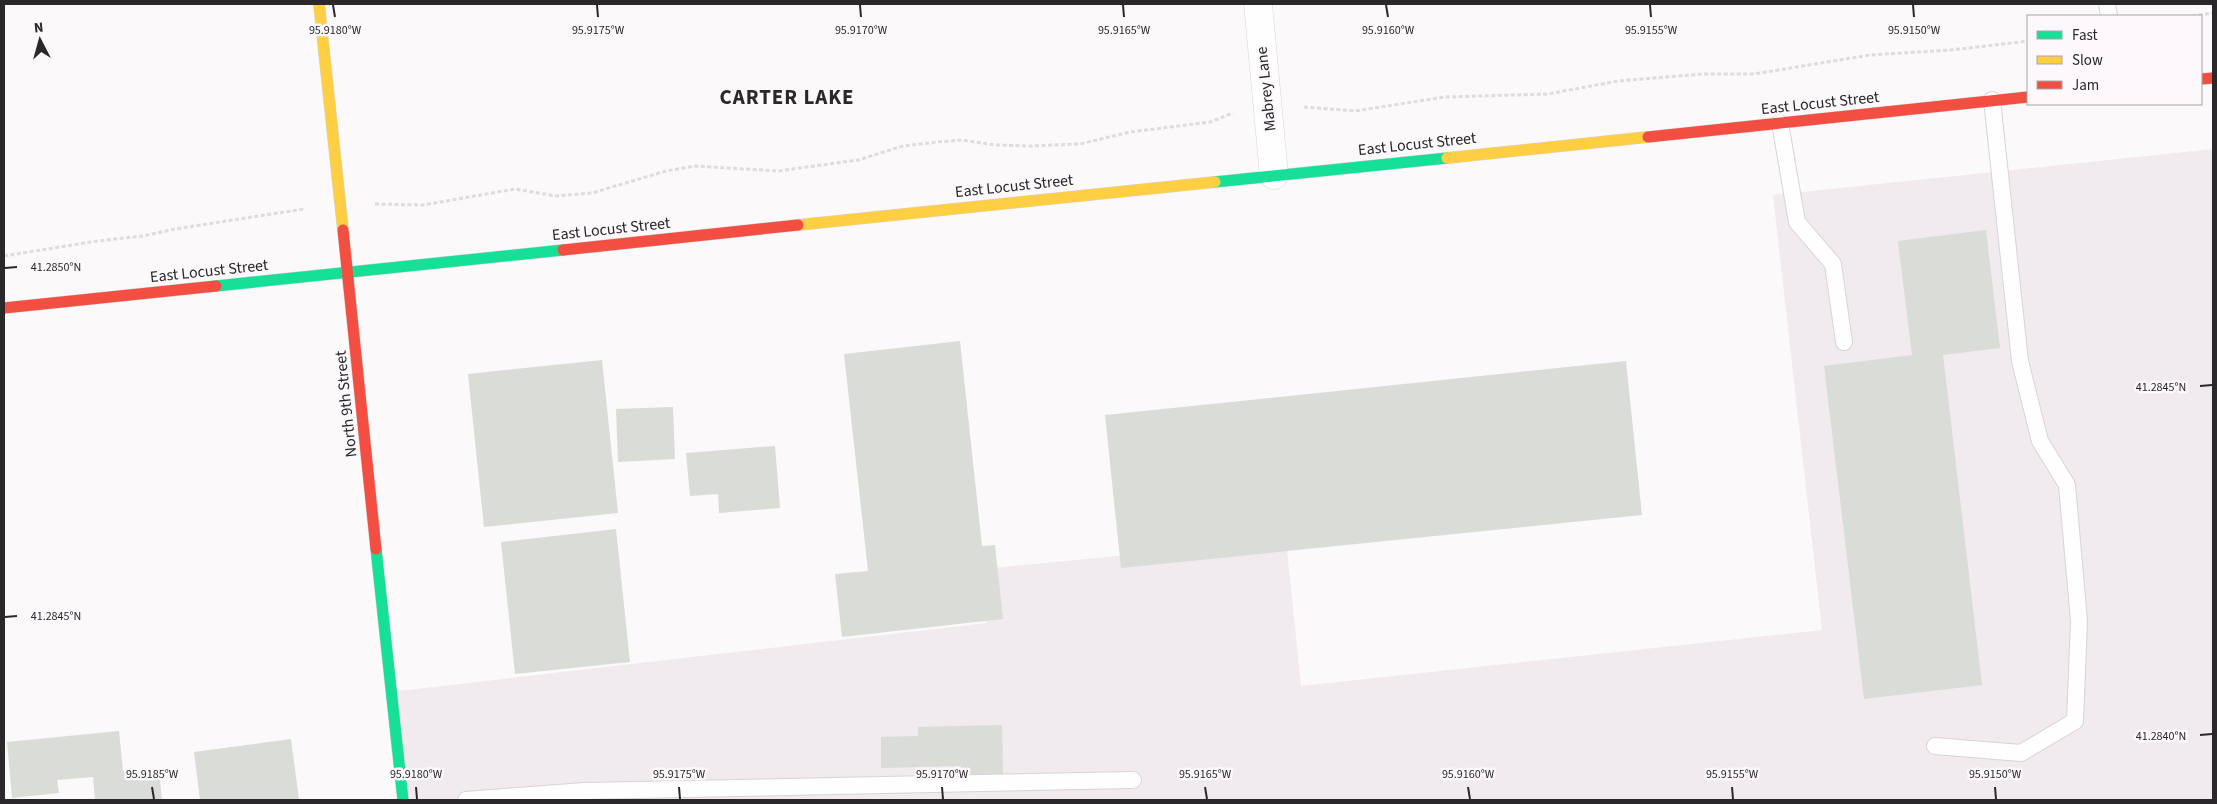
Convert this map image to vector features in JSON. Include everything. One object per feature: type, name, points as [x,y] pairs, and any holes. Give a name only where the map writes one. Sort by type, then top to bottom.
[{"type":"main road","name":"North 9th Street","points":[[319,4],[403,800]]},
{"type":"main road","name":"East Locust Street","points":[[4,308],[1274,174],[2027,97]]},
{"type":"street","name":"Mabrey Lane","points":[[1258,4],[1274,174]]},
{"type":"lane","points":[[1935,746],[2021,753],[2076,721],[2079,621],[2067,485],[2040,441],[2020,361],[1992,100]]},
{"type":"lane","points":[[1780,123],[1797,222],[1833,264],[1844,342]]},
{"type":"lane","points":[[466,800],[584,791],[1133,780]]},
{"type":"path","points":[[2199,15],[2213,13]]},
{"type":"path","points":[[4,256],[341,204],[423,205],[515,189],[556,196],[592,193],[666,171],[695,166],[778,172],[850,161],[903,146],[937,142],[962,140],[996,145],[1030,146],[1080,144],[1130,132],[1210,122],[1238,111],[1318,106],[1355,111],[1445,97],[1548,94],[1618,81],[1703,74],[1754,74],[1870,55],[1951,50],[2027,41]]},
{"type":"shaded area","points":[[2213,149],[2213,800],[403,800],[390,692],[987,623],[982,569],[1286,540],[1301,686],[1822,630],[1773,195]]},
{"type":"building","points":[[1986,230],[2000,348],[1943,355],[1982,685],[1864,699],[1824,366],[1912,355],[1898,241]]},
{"type":"building","points":[[960,341],[982,546],[995,545],[1003,619],[842,637],[835,574],[868,571],[844,354]]},
{"type":"building","points":[[602,360],[618,513],[484,527],[468,374]]},
{"type":"building","points":[[1626,361],[1642,515],[1121,568],[1105,415]]},
{"type":"building","points":[[673,407],[675,459],[618,462],[616,409]]},
{"type":"building","points":[[775,446],[780,508],[719,513],[718,494],[690,496],[686,453]]},
{"type":"building","points":[[616,529],[630,662],[515,674],[501,542]]},
{"type":"building","points":[[1002,725],[1003,774],[961,775],[961,766],[881,768],[881,737],[918,736],[918,727]]},
{"type":"building","points":[[119,731],[123,771],[133,770],[133,773],[159,770],[162,800],[95,800],[93,777],[57,780],[59,793],[12,798],[7,742]]},
{"type":"building","points":[[291,739],[299,800],[200,800],[194,752]]},
{"type":"traffic: fast","points":[[1215,182],[1447,158]]},
{"type":"traffic: fast","points":[[216,286],[563,250]]},
{"type":"traffic: fast","points":[[376,549],[403,800]]},
{"type":"traffic: slow","points":[[319,4],[343,230]]},
{"type":"traffic: slow","points":[[1447,158],[1648,137]]},
{"type":"traffic: slow","points":[[798,225],[1215,182]]},
{"type":"traffic: jam","points":[[2202,79],[2213,78]]},
{"type":"traffic: jam","points":[[1648,137],[2027,97]]},
{"type":"traffic: jam","points":[[563,250],[798,225]]},
{"type":"traffic: jam","points":[[343,230],[376,549]]},
{"type":"traffic: jam","points":[[4,308],[216,286]]},
{"type":"district","name":"CARTER LAKE","points":[[787,97]]}]
